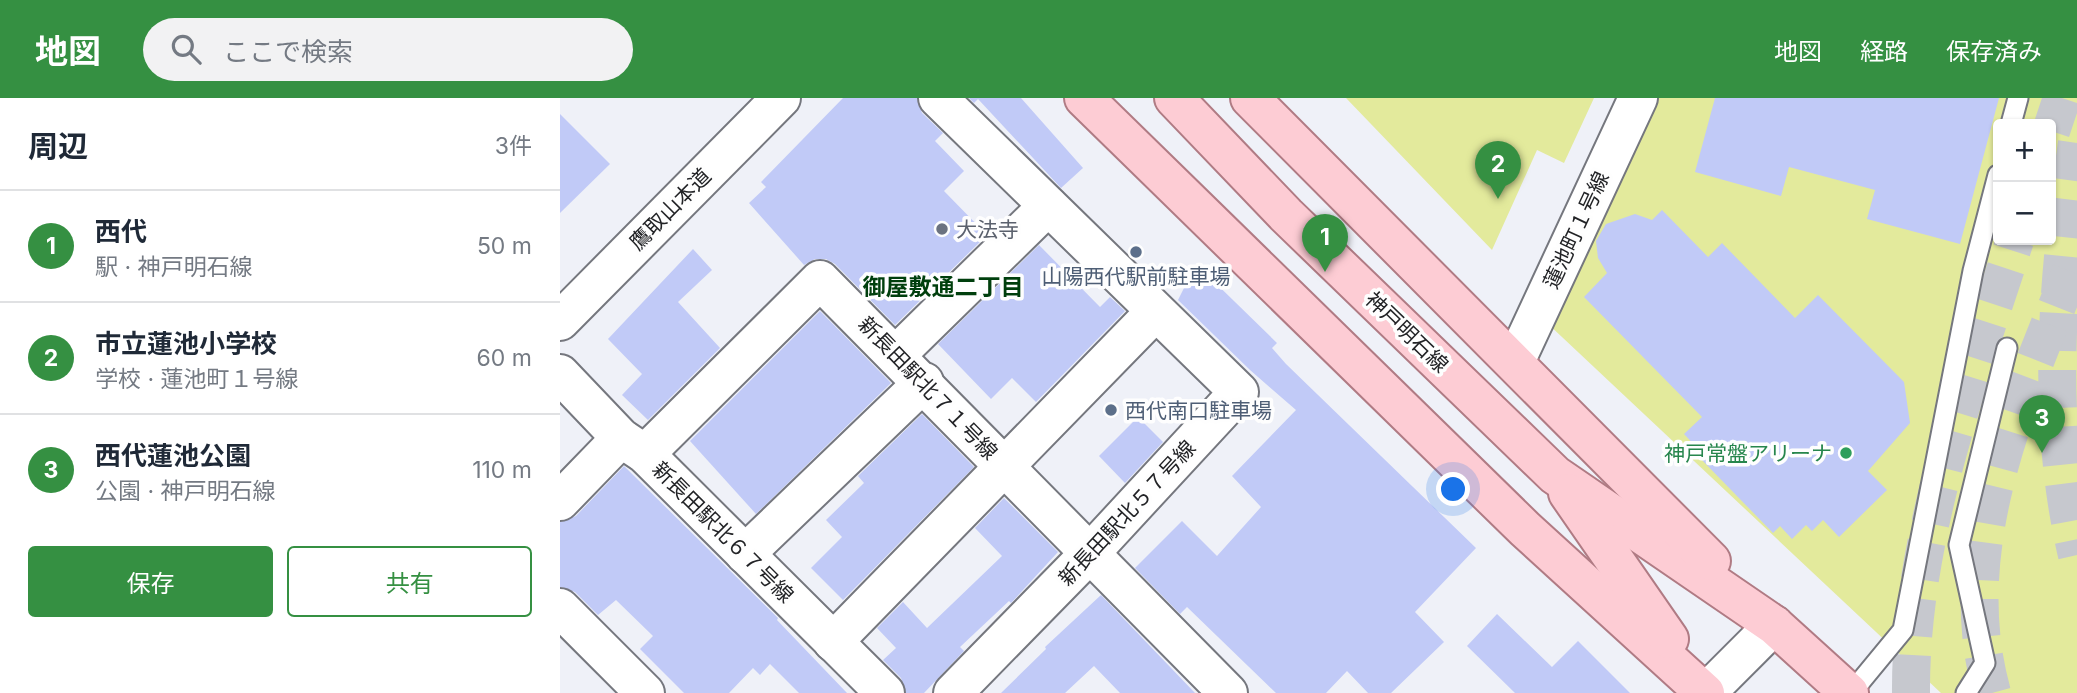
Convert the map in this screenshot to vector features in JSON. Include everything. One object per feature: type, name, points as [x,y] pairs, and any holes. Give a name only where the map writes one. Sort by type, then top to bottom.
[{"type":"main road","points":[[1084,98],[1525,528],[1706,693]]},
{"type":"main road","name":"神戸明石線","points":[[1174,98],[1286,215],[1555,474],[1774,625],[1850,693]]},
{"type":"main road","points":[[1250,98],[1774,625]]},
{"type":"main road","name":"神戸明石線","points":[[1555,474],[1706,693]]},
{"type":"street","name":"新長田駅北５７号線","points":[[938,98],[1239,392],[1091,552],[953,693]]},
{"type":"street","name":"蓮池町１号線","points":[[1515,362],[1638,98]]},
{"type":"street","name":"鷹取山本道","points":[[560,321],[764,104]]},
{"type":"street","points":[[897,354],[1048,206]]},
{"type":"street","name":"新長田駅北７１号線","points":[[633,446],[820,280],[897,354],[1228,693]]},
{"type":"street","points":[[833,642],[1155,312]]},
{"type":"street","name":"新長田駅北６７号線","points":[[560,374],[746,554],[884,693]]},
{"type":"street","points":[[746,554],[924,382]]},
{"type":"street","points":[[560,501],[633,446]]},
{"type":"street","points":[[560,608],[645,693]]},
{"type":"street","points":[[1706,693],[1774,625]]},
{"type":"lane","points":[[2012,119],[2018,98]]},
{"type":"lane","points":[[1850,693],[1881,660],[1903,630],[1973,271],[1996,182]]},
{"type":"lane","points":[[1966,693],[1985,663],[1959,545],[2007,348]]},
{"type":"green space","points":[[1346,98],[1594,98],[1564,163],[1537,150],[1492,250]]},
{"type":"green space","name":"神戸常盤アリーナ","points":[[1652,98],[2077,98],[2077,693],[1941,693],[1546,322]]},
{"type":"building","points":[[843,98],[917,98],[922,113],[943,133],[935,141],[964,171],[944,191],[987,235],[895,325],[835,264],[826,259],[815,259],[804,265],[749,203],[766,187],[761,182]]},
{"type":"building","points":[[969,98],[1021,98],[1083,168],[1061,188],[978,99],[974,103]]},
{"type":"building","points":[[1715,98],[1999,98],[1960,244],[1867,219],[1875,190],[1789,167],[1781,196],[1695,172]]},
{"type":"building","points":[[560,114],[610,164],[560,213]]},
{"type":"building","points":[[1662,210],[1708,257],[1722,243],[1795,318],[1818,295],[1904,382],[1910,423],[1868,471],[1887,490],[1839,537],[1823,520],[1812,531],[1806,525],[1792,539],[1780,526],[1773,533],[1698,456],[1701,452],[1684,434],[1702,417],[1584,297],[1607,273],[1598,258],[1596,241],[1606,224],[1635,214],[1652,220]]},
{"type":"building","points":[[1039,245],[1100,307],[1110,297],[1125,311],[1036,402],[1012,378],[991,399],[938,344]]},
{"type":"building","points":[[693,249],[712,270],[678,302],[720,348],[648,420],[622,395],[642,374],[608,339]]},
{"type":"building","points":[[1196,264],[1277,343],[1272,348],[1286,364],[1476,548],[1415,612],[1444,642],[1391,693],[1368,693],[1347,671],[1326,693],[1276,693],[1187,607],[1180,614],[1135,568],[1182,521],[1217,556],[1261,507],[1232,476],[1296,410],[1250,370],[1178,300]]},
{"type":"building","points":[[820,311],[891,383],[756,514],[690,441]]},
{"type":"building","points":[[922,414],[974,467],[843,600],[811,568],[842,537],[826,520],[864,483],[858,476]]},
{"type":"building","points":[[1138,417],[1163,442],[1125,483],[1099,456]]},
{"type":"building","points":[[624,466],[778,618],[847,693],[799,693],[770,664],[760,675],[753,668],[729,693],[684,693],[640,649],[653,636],[616,600],[598,615],[575,592],[560,587],[560,522],[576,516]]},
{"type":"building","points":[[1004,498],[1058,552],[1011,603],[1009,601],[960,647],[964,651],[924,693],[906,693],[901,678],[883,660],[896,648],[877,628],[903,602],[927,628],[1002,556],[975,528]]},
{"type":"building","points":[[1101,595],[1195,693],[1120,693],[1094,666],[1065,693],[1001,693],[1046,649],[1045,647]]},
{"type":"building","points":[[1497,614],[1552,667],[1578,641],[1630,693],[1515,693],[1467,646]]},
{"type":"tunnel","points":[[2055,119],[2062,98]]},
{"type":"tunnel","points":[[2077,143],[2064,246],[2058,349],[2061,453],[2077,555]]},
{"type":"tunnel","points":[[1911,693],[1913,635],[1931,520],[1961,406],[2013,245]]},
{"type":"tunnel","points":[[1992,693],[1981,637],[1980,580],[1986,525],[1998,470],[2015,415],[2077,256]]},
{"type":"place","name":"市立蓮池小学校","points":[[1498,199]]},
{"type":"place","name":"大法寺","points":[[942,229]]},
{"type":"place","name":"山陽西代駅前駐車場","points":[[1136,252]]},
{"type":"place","name":"西代","points":[[1325,272]]},
{"type":"place","name":"西代南口駐車場","points":[[1111,410]]},
{"type":"place","name":"神戸常盤アリーナ","points":[[1846,453]]},
{"type":"place","name":"西代蓮池公園","points":[[2042,453]]},
{"type":"district","name":"御屋敷通二丁目","points":[[943,287]]}]
